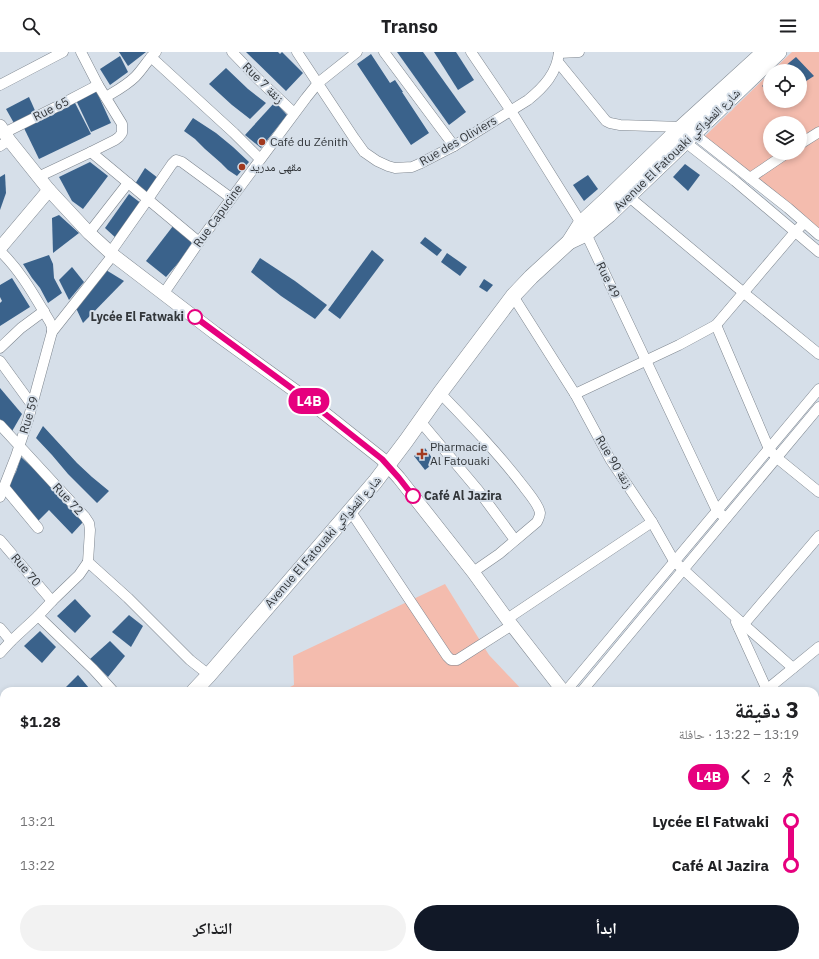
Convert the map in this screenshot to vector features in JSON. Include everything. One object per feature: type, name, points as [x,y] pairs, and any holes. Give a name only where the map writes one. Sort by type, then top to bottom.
[{"type":"main road","name":"Avenue El Fatouaki شارع الفطواكي","points":[[583,229],[609,215],[628,196],[681,133],[764,52]]},
{"type":"main road","name":"Avenue El Fatouaki شارع الفطواكي","points":[[198,687],[351,512],[388,466],[440,393],[513,296],[531,277],[583,229],[615,192],[681,133],[779,52]]},
{"type":"street","points":[[0,84],[63,52]]},
{"type":"street","points":[[38,177],[119,138],[122,133],[122,124],[98,85],[81,52]]},
{"type":"street","name":"Rue 7 زنقة","points":[[232,52],[294,113]]},
{"type":"street","name":"Rue des Oliviers","points":[[297,52],[364,152],[377,161],[395,168],[412,167],[419,164],[454,146],[528,100],[539,92],[554,73],[559,55]]},
{"type":"street","points":[[318,83],[356,52]]},
{"type":"street","points":[[384,52],[454,146]]},
{"type":"street","name":"Rue 49","points":[[471,52],[511,111],[583,229],[717,511],[726,518]]},
{"type":"street","points":[[579,52],[559,55],[606,121],[620,125],[681,133],[750,178],[819,235]]},
{"type":"street","points":[[764,52],[779,52]]},
{"type":"street","points":[[106,97],[126,85],[135,77],[153,54],[260,159]]},
{"type":"street","name":"Rue Capucine","points":[[164,293],[231,198],[318,83]]},
{"type":"street","name":"Rue 65","points":[[3,136],[98,85]]},
{"type":"street","points":[[807,140],[819,132]]},
{"type":"street","points":[[681,133],[819,252]]},
{"type":"street","points":[[3,136],[49,190],[89,233],[112,254],[215,333],[305,398],[382,459],[473,572],[510,622],[562,687]]},
{"type":"street","points":[[91,152],[199,242]]},
{"type":"street","points":[[52,332],[112,254],[176,160],[182,162],[231,198]]},
{"type":"street","points":[[750,178],[777,160]]},
{"type":"street","points":[[89,233],[128,183]]},
{"type":"street","points":[[0,248],[49,190]]},
{"type":"street","points":[[628,196],[819,354]]},
{"type":"street","points":[[575,394],[679,345],[716,325],[804,223]]},
{"type":"street","points":[[0,251],[28,284],[50,322],[52,332]]},
{"type":"street","name":"Rue 90 زنقة","points":[[513,296],[575,394],[610,459],[652,522],[674,562],[733,615],[742,627]]},
{"type":"street","points":[[0,348],[21,328],[44,311]]},
{"type":"street","points":[[716,325],[769,449],[777,458],[819,492]]},
{"type":"street","name":"Rue 59","points":[[0,497],[20,446],[52,332]]},
{"type":"street","points":[[0,361],[32,406]]},
{"type":"street","points":[[568,687],[819,389]]},
{"type":"street","points":[[440,393],[508,466],[539,509],[540,514],[537,522],[499,554],[473,572]]},
{"type":"street","points":[[585,687],[819,407]]},
{"type":"street","points":[[420,421],[478,490],[515,540]]},
{"type":"street","name":"Rue 72","points":[[0,425],[89,523],[88,562]]},
{"type":"street","points":[[4,487],[38,528]]},
{"type":"street","points":[[351,512],[451,660],[457,660],[652,522]]},
{"type":"street","name":"Rue 70","points":[[0,540],[52,601]]},
{"type":"street","points":[[742,627],[818,541]]},
{"type":"street","points":[[0,653],[79,575],[88,562],[128,598],[190,660],[209,675]]},
{"type":"street","points":[[38,616],[109,687]]},
{"type":"street","points":[[742,627],[793,668]]},
{"type":"street","points":[[742,627],[765,687]]},
{"type":"street","points":[[0,628],[11,641]]},
{"type":"street","points":[[770,687],[819,647]]},
{"type":"shaded area","points":[[792,52],[819,52],[819,232],[702,139],[763,80],[763,108],[807,108],[807,64],[779,64]]},
{"type":"shaded area","points":[[445,584],[489,655],[519,687],[290,687],[294,685],[293,656]]},
{"type":"building","points":[[119,52],[146,52],[128,66]]},
{"type":"building","points":[[246,52],[278,52],[280,54],[282,52],[303,73],[286,91]]},
{"type":"building","points":[[397,52],[423,52],[466,112],[449,125]]},
{"type":"building","points":[[434,52],[456,52],[474,80],[458,90]]},
{"type":"building","points":[[371,54],[390,83],[395,80],[429,133],[411,145],[357,64]]},
{"type":"building","points":[[120,56],[128,72],[110,85],[100,69]]},
{"type":"building","points":[[796,57],[803,64],[788,64]]},
{"type":"building","points":[[226,68],[248,89],[266,103],[250,119],[209,84]]},
{"type":"building","points":[[807,69],[814,76],[807,80]]},
{"type":"building","points":[[95,88],[111,123],[91,132],[75,98]]},
{"type":"building","points":[[29,97],[37,115],[15,125],[6,109]]},
{"type":"building","points":[[73,99],[91,134],[39,159],[22,124]]},
{"type":"building","points":[[275,102],[287,115],[261,148],[245,135]]},
{"type":"building","points":[[193,118],[216,133],[249,162],[237,176],[228,170],[195,139],[184,131]]},
{"type":"building","points":[[90,162],[108,176],[83,209],[72,201],[59,177]]},
{"type":"building","points":[[685,164],[700,175],[688,191],[673,177]]},
{"type":"building","points":[[145,168],[158,178],[147,194],[135,184]]},
{"type":"building","points":[[5,174],[6,193],[0,210],[0,177]]},
{"type":"building","points":[[588,175],[598,189],[584,201],[573,185]]},
{"type":"building","points":[[129,194],[142,204],[117,239],[105,228]]},
{"type":"building","points":[[59,215],[79,233],[53,253],[52,218]]},
{"type":"building","points":[[173,226],[194,240],[179,262],[166,277],[146,261]]},
{"type":"building","points":[[425,237],[442,250],[437,256],[420,243]]},
{"type":"building","points":[[372,250],[384,260],[340,319],[328,310]]},
{"type":"building","points":[[447,253],[467,267],[460,276],[441,262]]},
{"type":"building","points":[[49,255],[53,264],[54,278],[62,293],[48,303],[40,288],[23,264]]},
{"type":"building","points":[[260,258],[295,281],[327,305],[315,319],[281,296],[251,272]]},
{"type":"building","points":[[72,267],[84,282],[69,300],[59,280]]},
{"type":"building","points":[[106,270],[124,281],[83,323],[76,308]]},
{"type":"building","points":[[12,278],[30,307],[0,326],[0,303],[2,301],[0,297],[0,285]]},
{"type":"building","points":[[484,279],[493,285],[487,292],[479,287]]},
{"type":"building","points":[[0,388],[22,414],[11,433],[0,419]]},
{"type":"building","points":[[43,426],[77,463],[109,491],[97,503],[68,474],[36,438]]},
{"type":"building","points":[[425,448],[435,462],[425,470],[414,456]]},
{"type":"building","points":[[21,457],[83,522],[72,534],[49,510],[38,521],[7,488],[16,472]]},
{"type":"building","points":[[75,599],[91,616],[75,633],[57,616]]},
{"type":"building","points":[[129,615],[143,626],[131,647],[112,632]]},
{"type":"building","points":[[40,631],[56,647],[42,663],[24,646]]},
{"type":"building","points":[[110,641],[125,656],[108,677],[90,659]]},
{"type":"building","points":[[78,675],[88,687],[66,687]]},
{"type":"bus line","name":"L4B","points":[[195,317],[305,398],[382,459],[413,496]]},
{"type":"place","name":"Café du Zénith","points":[[262,142]]},
{"type":"place","name":"مقهى مدريد","points":[[242,167]]},
{"type":"place","name":"Lycée El Fatwaki","points":[[195,317]]},
{"type":"place","name":"Pharmacie Al Fatouaki","points":[[422,454]]},
{"type":"place","name":"Café Al Jazira","points":[[413,496]]}]
